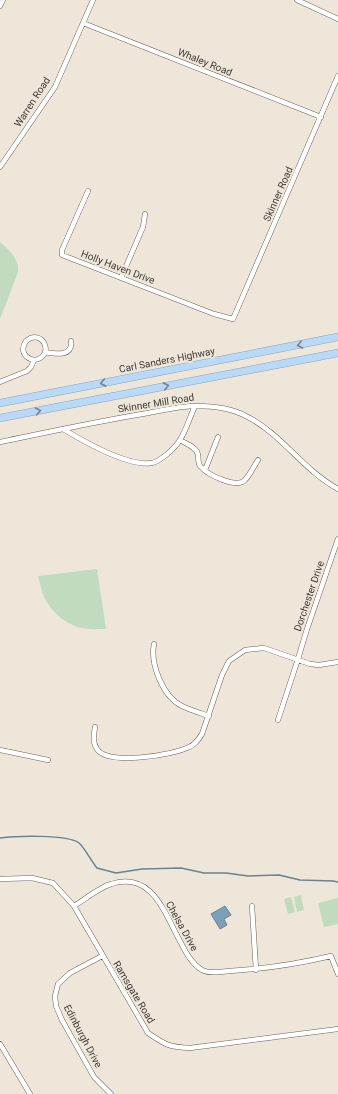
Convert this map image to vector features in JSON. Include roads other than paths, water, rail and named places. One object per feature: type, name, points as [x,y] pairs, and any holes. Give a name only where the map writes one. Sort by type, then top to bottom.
[{"type":"highway","name":"Carl Sanders Highway","points":[[0,403],[338,337]]},
{"type":"highway","points":[[0,418],[338,353]]},
{"type":"street","points":[[0,6],[3,0]]},
{"type":"street","name":"Warren Road","points":[[0,167],[54,87],[93,0]]},
{"type":"street","points":[[297,0],[338,18]]},
{"type":"street","name":"Whaley Road","points":[[83,23],[321,117]]},
{"type":"street","name":"Skinner Road","points":[[233,319],[338,76]]},
{"type":"street","name":"Holly Haven Drive","points":[[88,191],[62,250],[62,255],[214,314],[233,319]]},
{"type":"street","points":[[121,278],[143,227],[145,214]]},
{"type":"street","points":[[37,337],[42,340],[45,345],[45,352],[40,358],[34,360],[28,358],[23,352],[24,343],[29,338],[37,337]]},
{"type":"street","points":[[45,352],[57,354],[67,352],[71,348],[71,341]]},
{"type":"street","points":[[0,382],[27,371],[31,367],[34,360]]},
{"type":"street","points":[[63,429],[85,442],[124,459],[137,463],[152,463],[161,459],[180,440],[195,406]]},
{"type":"street","name":"Skinner Mill Road","points":[[0,442],[133,415],[195,406],[221,408],[246,416],[270,431],[315,472],[338,489]]},
{"type":"street","points":[[205,470],[218,437]]},
{"type":"street","points":[[180,440],[194,448],[198,455],[200,467],[213,476],[232,483],[238,484],[244,481],[258,460]]},
{"type":"street","name":"Dorchester Drive","points":[[278,720],[306,629],[338,539]]},
{"type":"street","points":[[154,644],[153,656],[158,674],[168,696],[182,706],[209,716]]},
{"type":"street","points":[[95,727],[94,742],[96,748],[101,753],[116,758],[130,759],[181,751],[191,747],[197,742],[202,734],[222,675],[229,662],[236,655],[245,650],[264,648],[310,664],[319,665],[338,662]]},
{"type":"street","points":[[0,750],[48,760]]},
{"type":"street","name":"Ramsgate Road","points":[[0,879],[32,878],[53,883],[74,906],[148,1032],[164,1044],[174,1047],[190,1048],[338,1029]]},
{"type":"street","name":"Chelsa Drive","points":[[74,906],[110,884],[130,880],[146,887],[157,899],[189,958],[202,970],[216,972],[256,970],[302,963],[331,956],[338,974]]},
{"type":"street","points":[[252,906],[256,970]]},
{"type":"street","name":"Edinburgh Drive","points":[[102,956],[70,973],[58,984],[55,996],[56,1006],[62,1020],[94,1077],[110,1094]]},
{"type":"street","points":[[0,1044],[30,1094]]},
{"type":"water","points":[[225,906],[231,915],[224,919],[227,925],[220,929],[211,914]]},
{"type":"waterway","points":[[0,838],[41,836],[73,840],[81,845],[97,868],[116,873],[142,869],[181,868],[204,873],[226,873],[248,876],[279,875],[300,880],[338,882]]}]
